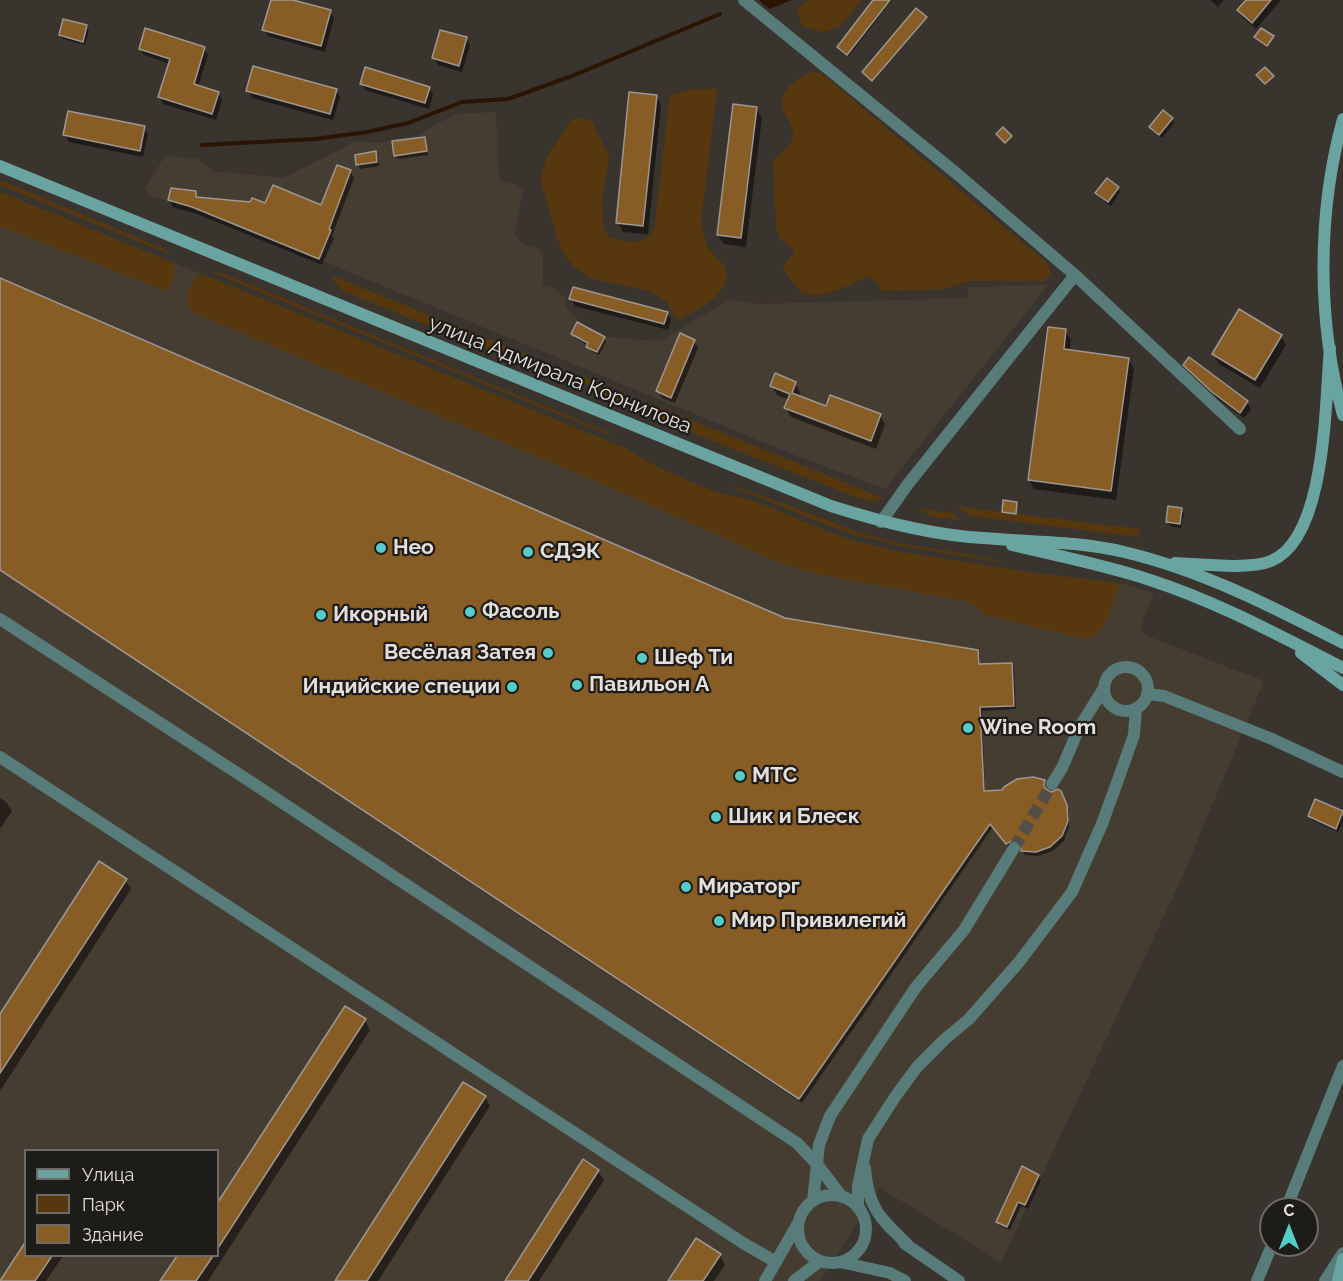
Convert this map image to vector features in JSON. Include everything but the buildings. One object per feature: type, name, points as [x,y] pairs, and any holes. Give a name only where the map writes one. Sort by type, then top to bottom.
[{"type":"main road","points":[[1343,119],[1329,179],[1323,255],[1330,348],[1343,415]]},
{"type":"main road","name":"улица Адмирала Корнилова","points":[[0,166],[831,506],[880,522],[930,532],[981,538],[1058,542],[1123,552],[1161,562]]},
{"type":"main road","points":[[1161,562],[1258,565],[1281,556],[1291,546],[1298,536],[1310,507],[1319,466],[1325,430],[1330,348]]},
{"type":"main road","points":[[981,538],[1152,580],[1237,614],[1343,668]]},
{"type":"main road","points":[[1161,562],[1228,587],[1343,643]]},
{"type":"main road","points":[[1276,634],[1343,685]]},
{"type":"main road","points":[[1338,1281],[1343,1259]]},
{"type":"street","points":[[744,0],[956,173],[1075,275],[1240,429]]},
{"type":"street","points":[[880,522],[1075,275]]},
{"type":"street","points":[[0,619],[797,1143],[842,1197]]},
{"type":"street","points":[[1052,784],[1062,768],[1079,728],[1104,688],[1107,677],[1116,669],[1128,667],[1140,672],[1147,682],[1147,694],[1143,703],[1125,711],[1114,708],[1106,699],[1104,688]]},
{"type":"street","points":[[1147,694],[1164,696],[1205,712],[1272,739],[1343,772]]},
{"type":"street","points":[[840,1262],[856,1252],[862,1245],[865,1235],[858,1186],[868,1139],[917,1067],[969,1019],[1019,962],[1072,892],[1124,766],[1134,735],[1136,708]]},
{"type":"street","points":[[0,757],[689,1208],[776,1262]]},
{"type":"street","points":[[813,1201],[819,1145],[830,1116],[916,987],[964,930],[1014,848]]},
{"type":"street","points":[[1291,1197],[1343,1066]]},
{"type":"street","points":[[868,1139],[865,1157],[866,1174],[868,1191],[874,1208],[889,1227],[908,1245]]},
{"type":"street","points":[[765,1281],[806,1206],[831,1195],[851,1202],[860,1212],[959,1281]]},
{"type":"street","points":[[798,1223],[800,1241],[804,1249],[820,1261],[840,1262],[890,1273],[905,1281]]},
{"type":"street","points":[[1325,1281],[1343,1253]]},
{"type":"street","points":[[1257,1281],[1267,1257]]},
{"type":"street","points":[[794,1281],[820,1261]]},
{"type":"shaded area","points":[[759,0],[792,0],[770,9]]},
{"type":"shaded area","points":[[496,112],[499,180],[515,184],[523,191],[515,233],[523,245],[533,246],[543,252],[543,285],[553,288],[565,298],[566,307],[580,322],[606,337],[660,341],[730,299],[758,304],[967,298],[969,287],[1048,285],[885,489],[792,454],[191,207],[154,197],[144,189],[165,156],[198,159],[214,171],[283,178],[357,141],[379,143],[418,135],[455,114]]},
{"type":"shaded area","points":[[0,192],[627,449],[657,467],[713,491],[754,501],[857,542],[901,552],[1028,572],[1120,583],[1154,593],[1143,620],[1143,632],[1147,636],[1264,681],[1180,882],[1001,1262],[880,1188],[820,1281],[0,1281]]},
{"type":"green space","points":[[809,0],[862,0],[840,26],[823,32],[802,26],[797,7]]},
{"type":"green space","points":[[811,72],[821,73],[1047,263],[1051,273],[1045,281],[968,281],[944,289],[882,291],[876,282],[867,276],[827,293],[810,295],[800,291],[782,267],[795,251],[779,238],[776,227],[773,161],[789,146],[793,135],[783,109],[782,97],[794,82]]},
{"type":"green space","points":[[691,89],[717,89],[701,223],[708,246],[724,265],[727,276],[725,284],[713,299],[680,320],[675,317],[666,301],[649,291],[593,279],[575,268],[562,251],[558,241],[540,178],[547,157],[571,120],[581,118],[591,120],[609,156],[602,199],[603,227],[608,236],[616,239],[635,242],[644,239],[654,230],[670,95]]},
{"type":"green space","points":[[0,180],[157,246],[171,255],[0,185]]},
{"type":"green space","points":[[0,192],[174,263],[175,274],[171,285],[166,291],[0,226]]},
{"type":"green space","points":[[211,272],[222,273],[610,433],[609,435]]},
{"type":"green space","points":[[202,274],[627,449],[657,467],[713,491],[754,501],[857,542],[901,552],[1028,572],[1120,583],[1103,626],[1092,637],[1081,638],[985,615],[970,602],[816,574],[773,560],[614,489],[194,313],[188,303],[188,292],[193,282]]},
{"type":"green space","points":[[333,276],[530,356],[529,361],[485,349],[343,291],[333,280]]},
{"type":"green space","points":[[584,377],[626,394],[622,405],[581,382]]},
{"type":"green space","points":[[649,403],[883,498],[873,502],[858,498],[644,414]]},
{"type":"green space","points":[[720,484],[756,493],[860,533],[902,544],[967,554],[1016,565],[902,546],[859,536]]},
{"type":"green space","points":[[955,506],[1140,529],[1139,537],[971,516]]},
{"type":"green space","points":[[918,508],[953,513],[961,520],[932,516]]},
{"type":"waterway","points":[[202,145],[315,139],[367,132],[408,123],[462,102],[508,99],[572,76],[720,14]]},
{"type":"tunnel","points":[[1014,848],[1052,784]]},
{"type":"place","name":"Нео","points":[[381,548]]},
{"type":"place","name":"СДЭК","points":[[528,552]]},
{"type":"place","name":"Фасоль","points":[[470,612]]},
{"type":"place","name":"Икорный","points":[[321,615]]},
{"type":"place","name":"Весёлая Затея","points":[[548,653]]},
{"type":"place","name":"Шеф Ти","points":[[642,658]]},
{"type":"place","name":"Павильон А","points":[[577,685]]},
{"type":"place","name":"Индийские специи","points":[[512,687]]},
{"type":"place","name":"Wine Room","points":[[968,728]]},
{"type":"place","name":"МТС","points":[[740,776]]},
{"type":"place","name":"Шик и Блеск","points":[[716,817]]},
{"type":"place","name":"Мираторг","points":[[686,887]]},
{"type":"place","name":"Мир Привилегий","points":[[719,921]]}]
